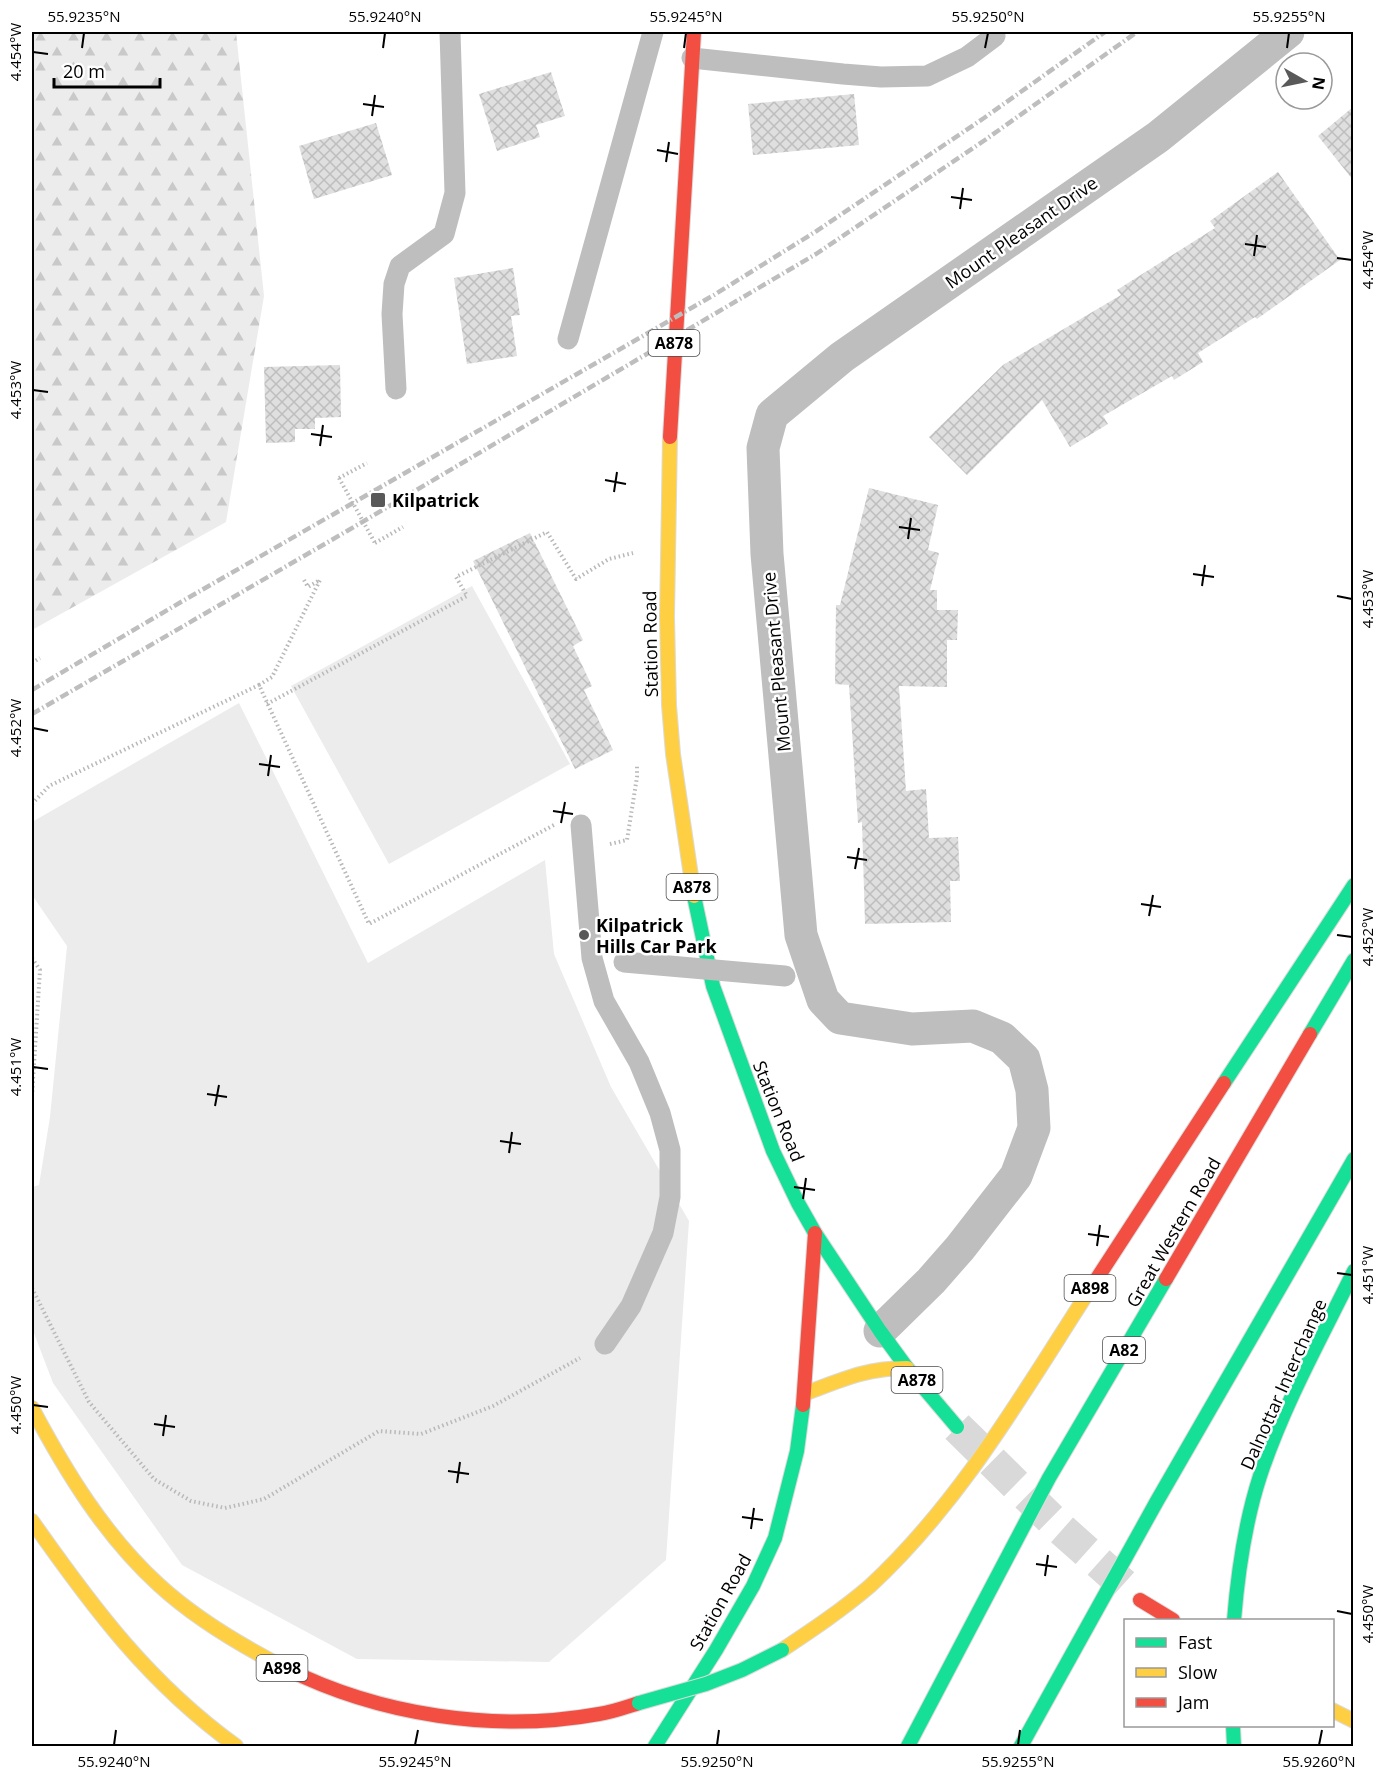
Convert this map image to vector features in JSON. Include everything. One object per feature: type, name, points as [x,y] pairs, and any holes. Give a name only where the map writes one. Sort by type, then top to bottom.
[{"type":"main road","name":"Station Road","points":[[694,32],[671,403],[668,617],[669,705],[673,754],[690,873],[713,986],[773,1151],[798,1203],[815,1233],[880,1331],[907,1368],[957,1427]]},
{"type":"main road","name":"A898","points":[[32,1408],[58,1457],[82,1492],[142,1568],[199,1617],[269,1662],[344,1694],[404,1709],[443,1715],[510,1720],[559,1719],[598,1715],[706,1684],[742,1670],[782,1650],[831,1618],[870,1587],[939,1513],[966,1479],[1353,885]]},
{"type":"main road","name":"Great Western Road","points":[[908,1746],[1049,1478],[1353,960]]},
{"type":"main road","points":[[1021,1746],[1157,1501],[1353,1159]]},
{"type":"main road","name":"Station Road","points":[[655,1746],[716,1650],[753,1586],[775,1538],[797,1451],[804,1394],[815,1233]]},
{"type":"main road","name":"Dalnottar Interchange","points":[[1234,1619],[1239,1567],[1261,1476],[1282,1422],[1353,1271]]},
{"type":"main road","points":[[804,1394],[856,1374],[883,1368],[907,1368]]},
{"type":"main road","points":[[32,1521],[86,1599],[160,1684],[236,1746]]},
{"type":"main road","points":[[1140,1600],[1171,1619]]},
{"type":"main road","points":[[1334,1711],[1353,1721]]},
{"type":"main road","points":[[1233,1727],[1234,1746]]},
{"type":"street","name":"Mount Pleasant Drive","points":[[880,1331],[931,1281],[960,1248],[1016,1176],[1034,1128],[1032,1090],[1024,1059],[1002,1038],[973,1026],[912,1029],[840,1018],[800,976],[801,935],[767,554],[763,448],[772,415],[842,357],[1158,137],[1288,32]]},
{"type":"lane","points":[[396,388],[392,314],[394,284],[400,266],[444,234],[455,193],[450,32]]},
{"type":"lane","points":[[568,339],[653,32]]},
{"type":"lane","points":[[692,57],[843,74],[881,77],[927,76],[967,57],[995,36]]},
{"type":"lane","points":[[581,825],[592,958],[604,1001],[639,1062],[660,1113],[670,1150],[670,1197],[663,1233],[631,1306],[605,1344]]},
{"type":"lane","points":[[592,958],[800,976]]},
{"type":"path","points":[[367,463],[339,478],[375,543],[403,527]]},
{"type":"path","points":[[267,704],[466,596],[456,577],[547,532],[576,579],[609,559],[637,552]]},
{"type":"path","points":[[32,804],[49,786],[272,677],[320,580],[308,587],[304,580]]},
{"type":"path","points":[[32,663],[40,658]]},
{"type":"path","points":[[259,685],[369,924],[552,825],[581,825]]},
{"type":"path","points":[[583,851],[627,840],[637,777],[637,757]]},
{"type":"path","points":[[32,958],[40,969],[32,1096]]},
{"type":"path","points":[[32,1288],[89,1402],[154,1479],[191,1501],[225,1508],[264,1499],[379,1431],[421,1434],[492,1406],[605,1344]]},
{"type":"green space","points":[[32,32],[236,32],[264,296],[226,522],[32,630]]},
{"type":"green space","points":[[472,586],[570,764],[389,864],[291,686]]},
{"type":"green space","points":[[239,703],[368,963],[545,860],[554,954],[611,1087],[689,1221],[666,1560],[549,1662],[357,1659],[182,1565],[53,1383],[32,1328],[32,1187],[39,1185],[50,1117],[67,946],[32,895],[32,822]]},
{"type":"building","points":[[551,72],[565,116],[536,125],[540,137],[497,151],[479,94]]},
{"type":"building","points":[[854,94],[859,145],[753,155],[748,104]]},
{"type":"building","points":[[1353,107],[1353,180],[1318,136]]},
{"type":"building","points":[[376,123],[392,175],[314,199],[299,146]]},
{"type":"building","points":[[1278,172],[1340,260],[1257,319],[1255,317],[1198,353],[1203,362],[1174,380],[1172,376],[1103,416],[1108,424],[1070,447],[1042,400],[967,475],[929,437],[1003,365],[1121,295],[1117,290],[1215,228],[1210,221]]},
{"type":"building","points":[[513,268],[520,315],[511,316],[517,356],[467,364],[454,278]]},
{"type":"building","points":[[340,365],[341,417],[315,418],[315,429],[295,429],[295,442],[266,443],[264,367]]},
{"type":"building","points":[[869,488],[938,505],[928,550],[939,553],[930,590],[937,590],[937,610],[958,610],[957,640],[947,640],[947,687],[899,686],[906,791],[926,789],[929,838],[958,837],[960,881],[950,881],[951,922],[865,924],[862,822],[858,823],[849,685],[835,684],[836,605],[840,605]]},
{"type":"building","points":[[530,533],[583,640],[573,646],[592,686],[584,690],[613,750],[575,769],[473,561]]},
{"type":"tunnel","points":[[957,1427],[1060,1528],[1135,1595]]},
{"type":"railway","points":[[32,690],[714,295],[815,232],[984,118],[1105,32]]},
{"type":"railway","points":[[32,714],[816,254],[985,140],[1137,32]]},
{"type":"traffic: fast","points":[[1224,1083],[1354,885]]},
{"type":"traffic: fast","points":[[694,896],[713,986],[773,1151],[798,1203],[815,1233],[880,1331],[907,1368],[957,1427]]},
{"type":"traffic: fast","points":[[1310,1034],[1354,960]]},
{"type":"traffic: fast","points":[[1021,1746],[1157,1501],[1354,1159]]},
{"type":"traffic: fast","points":[[1234,1619],[1243,1547],[1260,1476],[1280,1423],[1354,1271]]},
{"type":"traffic: fast","points":[[908,1746],[1049,1478],[1166,1279]]},
{"type":"traffic: fast","points":[[655,1746],[716,1650],[753,1586],[775,1538],[797,1451],[803,1405]]},
{"type":"traffic: fast","points":[[639,1703],[706,1684],[742,1670],[782,1650]]},
{"type":"traffic: fast","points":[[1233,1727],[1234,1746]]},
{"type":"traffic: slow","points":[[670,437],[667,617],[669,705],[673,754],[694,896]]},
{"type":"traffic: slow","points":[[782,1650],[838,1612],[870,1586],[935,1516],[965,1479],[992,1440],[1096,1280]]},
{"type":"traffic: slow","points":[[804,1394],[866,1373],[907,1368]]},
{"type":"traffic: slow","points":[[32,1408],[88,1502],[139,1566],[203,1620],[235,1641],[285,1668]]},
{"type":"traffic: slow","points":[[32,1521],[100,1614],[149,1670],[205,1722],[236,1746]]},
{"type":"traffic: slow","points":[[1334,1711],[1354,1721]]},
{"type":"traffic: jam","points":[[670,437],[694,32]]},
{"type":"traffic: jam","points":[[1166,1279],[1310,1034]]},
{"type":"traffic: jam","points":[[1096,1280],[1224,1083]]},
{"type":"traffic: jam","points":[[803,1405],[815,1233]]},
{"type":"traffic: jam","points":[[1140,1600],[1171,1619]]},
{"type":"traffic: jam","points":[[285,1668],[359,1698],[438,1716],[519,1721],[560,1719],[604,1713],[639,1703]]},
{"type":"place","name":"Kilpatrick","points":[[378,500]]},
{"type":"place","name":"Kilpatrick Hills Car Park","points":[[584,935]]}]
